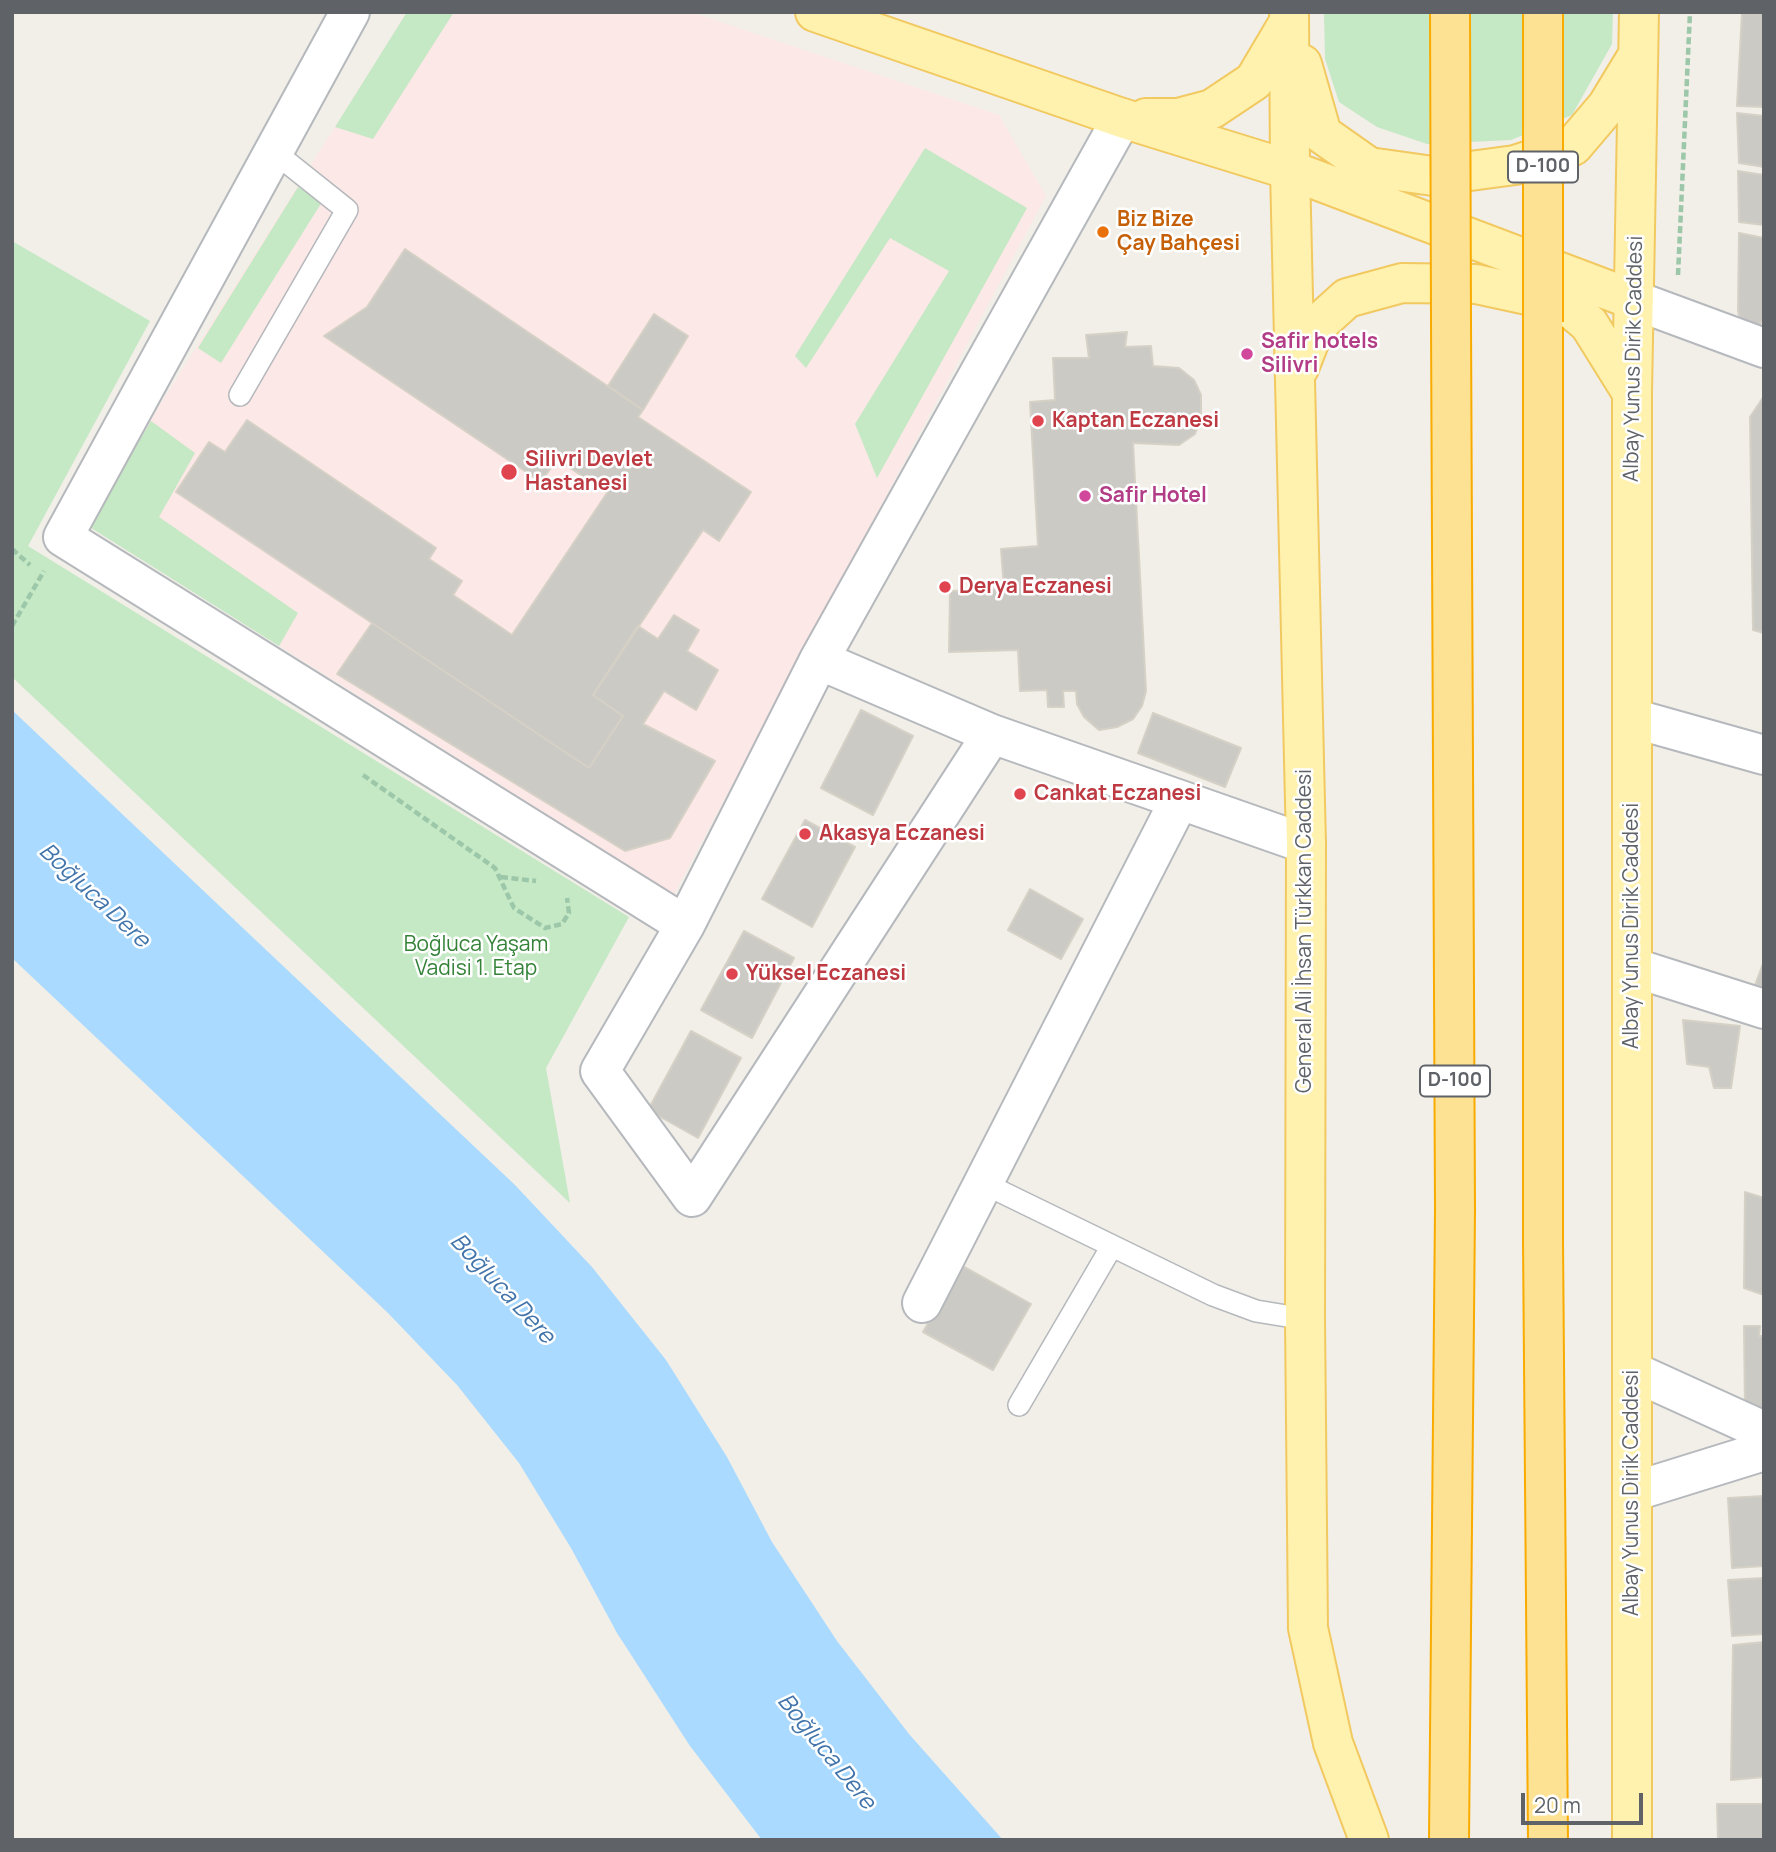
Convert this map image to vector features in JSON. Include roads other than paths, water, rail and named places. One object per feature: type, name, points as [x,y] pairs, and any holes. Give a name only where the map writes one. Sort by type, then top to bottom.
[{"type":"highway","name":"D-100","points":[[1449,1840],[1455,1210],[1450,12]]},
{"type":"highway","name":"D-100","points":[[1543,12],[1543,1241],[1548,1840]]},
{"type":"main road","points":[[815,12],[1122,118],[1290,170],[1634,300]]},
{"type":"main road","name":"Albay Yunus Dirik Caddesi","points":[[1632,1840],[1632,393],[1639,12]]},
{"type":"main road","points":[[1122,118],[1178,118],[1212,109],[1254,81],[1289,17]]},
{"type":"main road","points":[[1289,17],[1322,134],[1369,167],[1433,176],[1515,165],[1573,146],[1607,106],[1639,55]]},
{"type":"main road","name":"General Ali İhsan Türkkan Caddesi","points":[[1289,17],[1290,170],[1306,844],[1305,1319],[1308,1628],[1333,1742],[1369,1840]]},
{"type":"main road","points":[[1296,374],[1315,327],[1347,299],[1402,283],[1476,284],[1564,303],[1589,324],[1632,393]]},
{"type":"street","points":[[349,12],[63,537],[685,925]]},
{"type":"street","points":[[992,734],[692,1197],[600,1071],[685,925],[819,660],[1122,118]]},
{"type":"street","points":[[1634,300],[1764,348]]},
{"type":"street","points":[[819,660],[992,734],[1306,844]]},
{"type":"street","points":[[1632,718],[1764,755]]},
{"type":"street","points":[[922,1303],[1179,801]]},
{"type":"street","points":[[1632,967],[1764,1009]]},
{"type":"street","points":[[1632,1371],[1764,1431]]},
{"type":"street","points":[[1632,1492],[1764,1451]]},
{"type":"lane","points":[[240,395],[347,210],[273,151]]},
{"type":"lane","points":[[984,1184],[1213,1295],[1256,1311],[1305,1319]]},
{"type":"lane","points":[[1019,1405],[1112,1246]]},
{"type":"water","name":"Boğluca Dere","points":[[12,710],[515,1185],[592,1267],[666,1360],[727,1457],[772,1542],[837,1641],[909,1734],[1003,1840],[762,1840],[690,1746],[617,1633],[571,1548],[519,1463],[457,1385],[388,1313],[12,958]]},
{"type":"place","name":"Biz Bize Çay Bahçesi","points":[[1103,232]]},
{"type":"place","name":"Safir hotels Silivri","points":[[1247,354]]},
{"type":"place","name":"Kaptan Eczanesi","points":[[1038,421]]},
{"type":"place","name":"Silivri Devlet Hastanesi","points":[[509,472]]},
{"type":"place","name":"Safir Hotel","points":[[1085,496]]},
{"type":"place","name":"Derya Eczanesi","points":[[945,587]]},
{"type":"place","name":"Cankat Eczanesi","points":[[1020,794]]},
{"type":"place","name":"Akasya Eczanesi","points":[[805,834]]},
{"type":"place","name":"Yüksel Eczanesi","points":[[732,974]]},
{"type":"park label","name":"Boğluca Yaşam Vadisi 1. Etap","points":[[476,957]]}]
